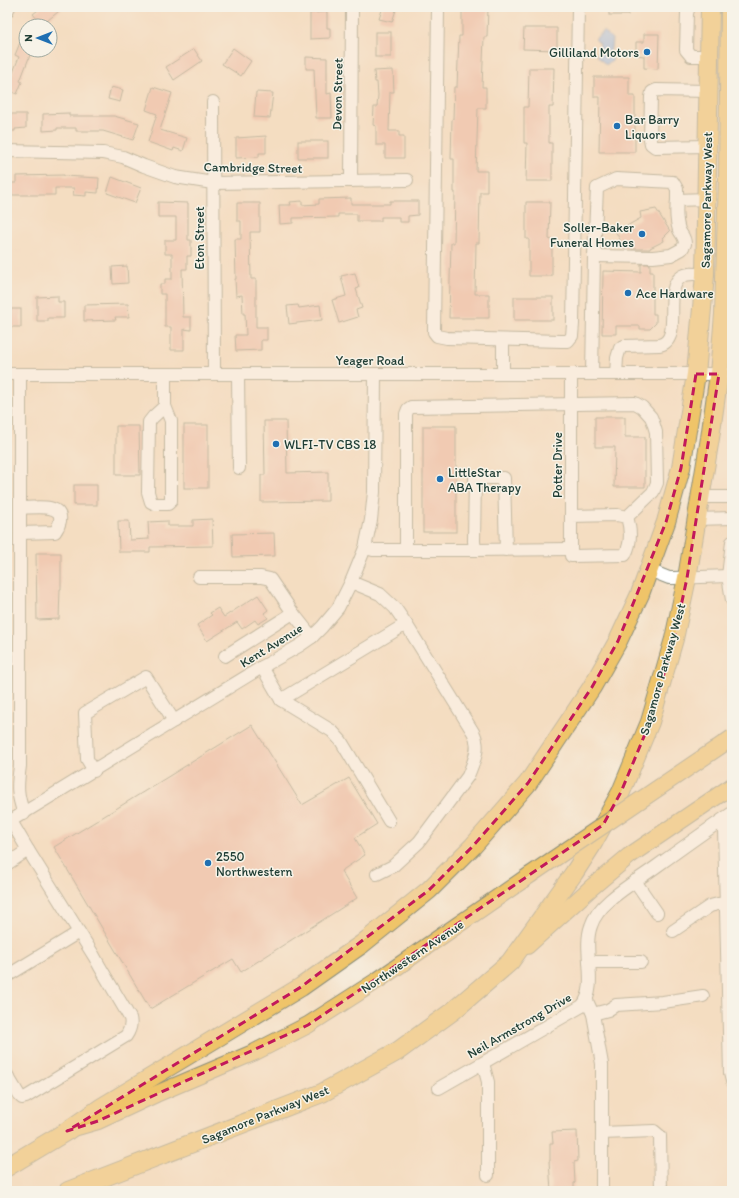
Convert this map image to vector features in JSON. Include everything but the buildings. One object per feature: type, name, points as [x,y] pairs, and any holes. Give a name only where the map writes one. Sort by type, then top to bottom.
[{"type":"highway","name":"Sagamore Parkway West","points":[[7,1167],[301,987],[362,944],[429,890],[473,846],[528,783],[592,687],[618,641],[640,594],[666,522],[681,468],[696,374],[705,274],[710,7]]},
{"type":"highway","name":"Sagamore Parkway West","points":[[68,1191],[322,1093],[398,1051],[453,1011],[510,962],[574,873],[592,845],[621,792],[650,722],[674,639],[687,578],[700,497],[725,374],[724,314],[729,242],[730,177],[730,7]]},
{"type":"main road","name":"Northwestern Avenue","points":[[67,1131],[98,1121],[156,1094],[255,1052],[308,1025],[378,980],[732,738]]},
{"type":"main road","points":[[510,962],[592,887],[629,856],[732,786]]},
{"type":"street","points":[[7,11],[9,7]]},
{"type":"street","name":"Devon Street","points":[[351,181],[352,7]]},
{"type":"street","points":[[438,7],[434,332],[437,336],[447,338],[568,341],[572,336],[573,324],[578,7]]},
{"type":"street","points":[[689,7],[687,13],[686,50],[691,56],[709,56]]},
{"type":"street","points":[[707,146],[655,147],[651,144],[650,139],[652,92],[656,90],[708,91]]},
{"type":"street","name":"Eton Street","points":[[212,102],[214,374]]},
{"type":"street","name":"Cambridge Street","points":[[7,152],[103,153],[123,157],[175,177],[213,182],[407,180]]},
{"type":"street","points":[[592,374],[594,256],[596,188],[616,179],[673,182],[677,189],[676,208],[679,230],[685,238],[685,244],[682,249],[671,256],[594,256]]},
{"type":"street","points":[[677,200],[707,199]]},
{"type":"street","points":[[616,374],[617,358],[620,348],[624,346],[659,345],[667,342],[671,332],[673,288],[681,276],[688,274],[705,274]]},
{"type":"street","points":[[503,340],[503,374]]},
{"type":"street","name":"Yeager Road","points":[[7,374],[725,374]]},
{"type":"street","points":[[20,374],[20,766],[18,797],[24,814]]},
{"type":"street","points":[[238,374],[239,468]]},
{"type":"street","name":"Kent Avenue","points":[[9,822],[262,667],[299,646],[312,637],[338,608],[365,548],[371,520],[374,492],[375,374]]},
{"type":"street","name":"Potter Drive","points":[[571,374],[571,552]]},
{"type":"street","points":[[164,375],[165,406],[171,420],[171,501],[168,504],[155,504],[151,502],[148,492],[149,422],[165,406]]},
{"type":"street","points":[[406,550],[406,414],[408,409],[411,407],[635,403],[642,407],[651,417],[656,432],[657,483],[654,492],[627,518]]},
{"type":"street","points":[[475,550],[475,478],[504,478],[506,550]]},
{"type":"street","points":[[700,497],[732,496]]},
{"type":"street","points":[[20,508],[52,508],[58,510],[61,516],[59,527],[55,532],[20,533]]},
{"type":"street","points":[[571,516],[617,515],[627,518]]},
{"type":"street","points":[[365,548],[373,550],[506,550],[625,555],[629,548],[630,526],[627,518]]},
{"type":"street","points":[[696,519],[732,518]]},
{"type":"street","points":[[732,542],[728,576],[732,600]]},
{"type":"street","points":[[649,570],[669,578],[728,576]]},
{"type":"street","points":[[199,577],[261,577],[270,579],[293,613],[312,637]]},
{"type":"street","points":[[351,582],[380,594],[395,608],[473,732],[476,741],[476,754],[468,776],[419,842],[394,866],[377,874]]},
{"type":"street","points":[[225,656],[293,613]]},
{"type":"street","points":[[281,700],[406,624]]},
{"type":"street","points":[[262,667],[281,700],[332,731],[341,741],[389,821]]},
{"type":"street","points":[[94,770],[87,759],[85,713],[146,677],[174,721]]},
{"type":"street","name":"Neil Armstrong Drive","points":[[727,816],[724,828],[729,864],[730,1073],[732,1081]]},
{"type":"street","name":"Neil Armstrong Drive","points":[[439,1088],[582,1006],[587,1001],[590,986],[588,938],[591,925],[600,911],[610,900],[635,881],[727,816]]},
{"type":"street","points":[[7,1075],[19,1095],[22,1098],[26,1097],[126,1036],[130,1031],[132,1024],[130,1018],[79,932],[9,822]]},
{"type":"street","points":[[7,864],[28,850]]},
{"type":"street","points":[[635,881],[657,913]]},
{"type":"street","points":[[673,931],[710,906],[729,903]]},
{"type":"street","points":[[7,976],[79,932]]},
{"type":"street","points":[[589,962],[641,962]]},
{"type":"street","points":[[593,1014],[608,1010],[616,1005],[663,1002],[703,996]]},
{"type":"street","points":[[587,1001],[593,1014],[602,1064],[602,1191]]},
{"type":"street","points":[[483,1062],[488,1082],[488,1175]]},
{"type":"street","points":[[602,1133],[654,1131],[660,1136],[661,1191]]},
{"type":"highlighted area","points":[[696,374],[719,374],[687,578],[674,639],[650,722],[621,792],[603,825],[308,1025],[98,1121],[67,1131],[301,987],[429,890],[473,846],[528,783],[592,687],[618,641],[666,522],[681,468]]},
{"type":"water","points":[[604,31],[612,39],[610,56],[613,59],[606,65],[597,56],[600,44],[595,39]]},
{"type":"place","name":"Gilliland Motors","points":[[647,52]]},
{"type":"place","name":"Bar Barry Liquors","points":[[617,126]]},
{"type":"place","name":"Soller-Baker Funeral Homes","points":[[642,234]]},
{"type":"place","name":"Ace Hardware","points":[[628,293]]},
{"type":"place","name":"WLFI-TV CBS 18","points":[[276,444]]},
{"type":"place","name":"LittleStar ABA Therapy","points":[[440,479]]},
{"type":"place","name":"2550 Northwestern","points":[[208,863]]}]
